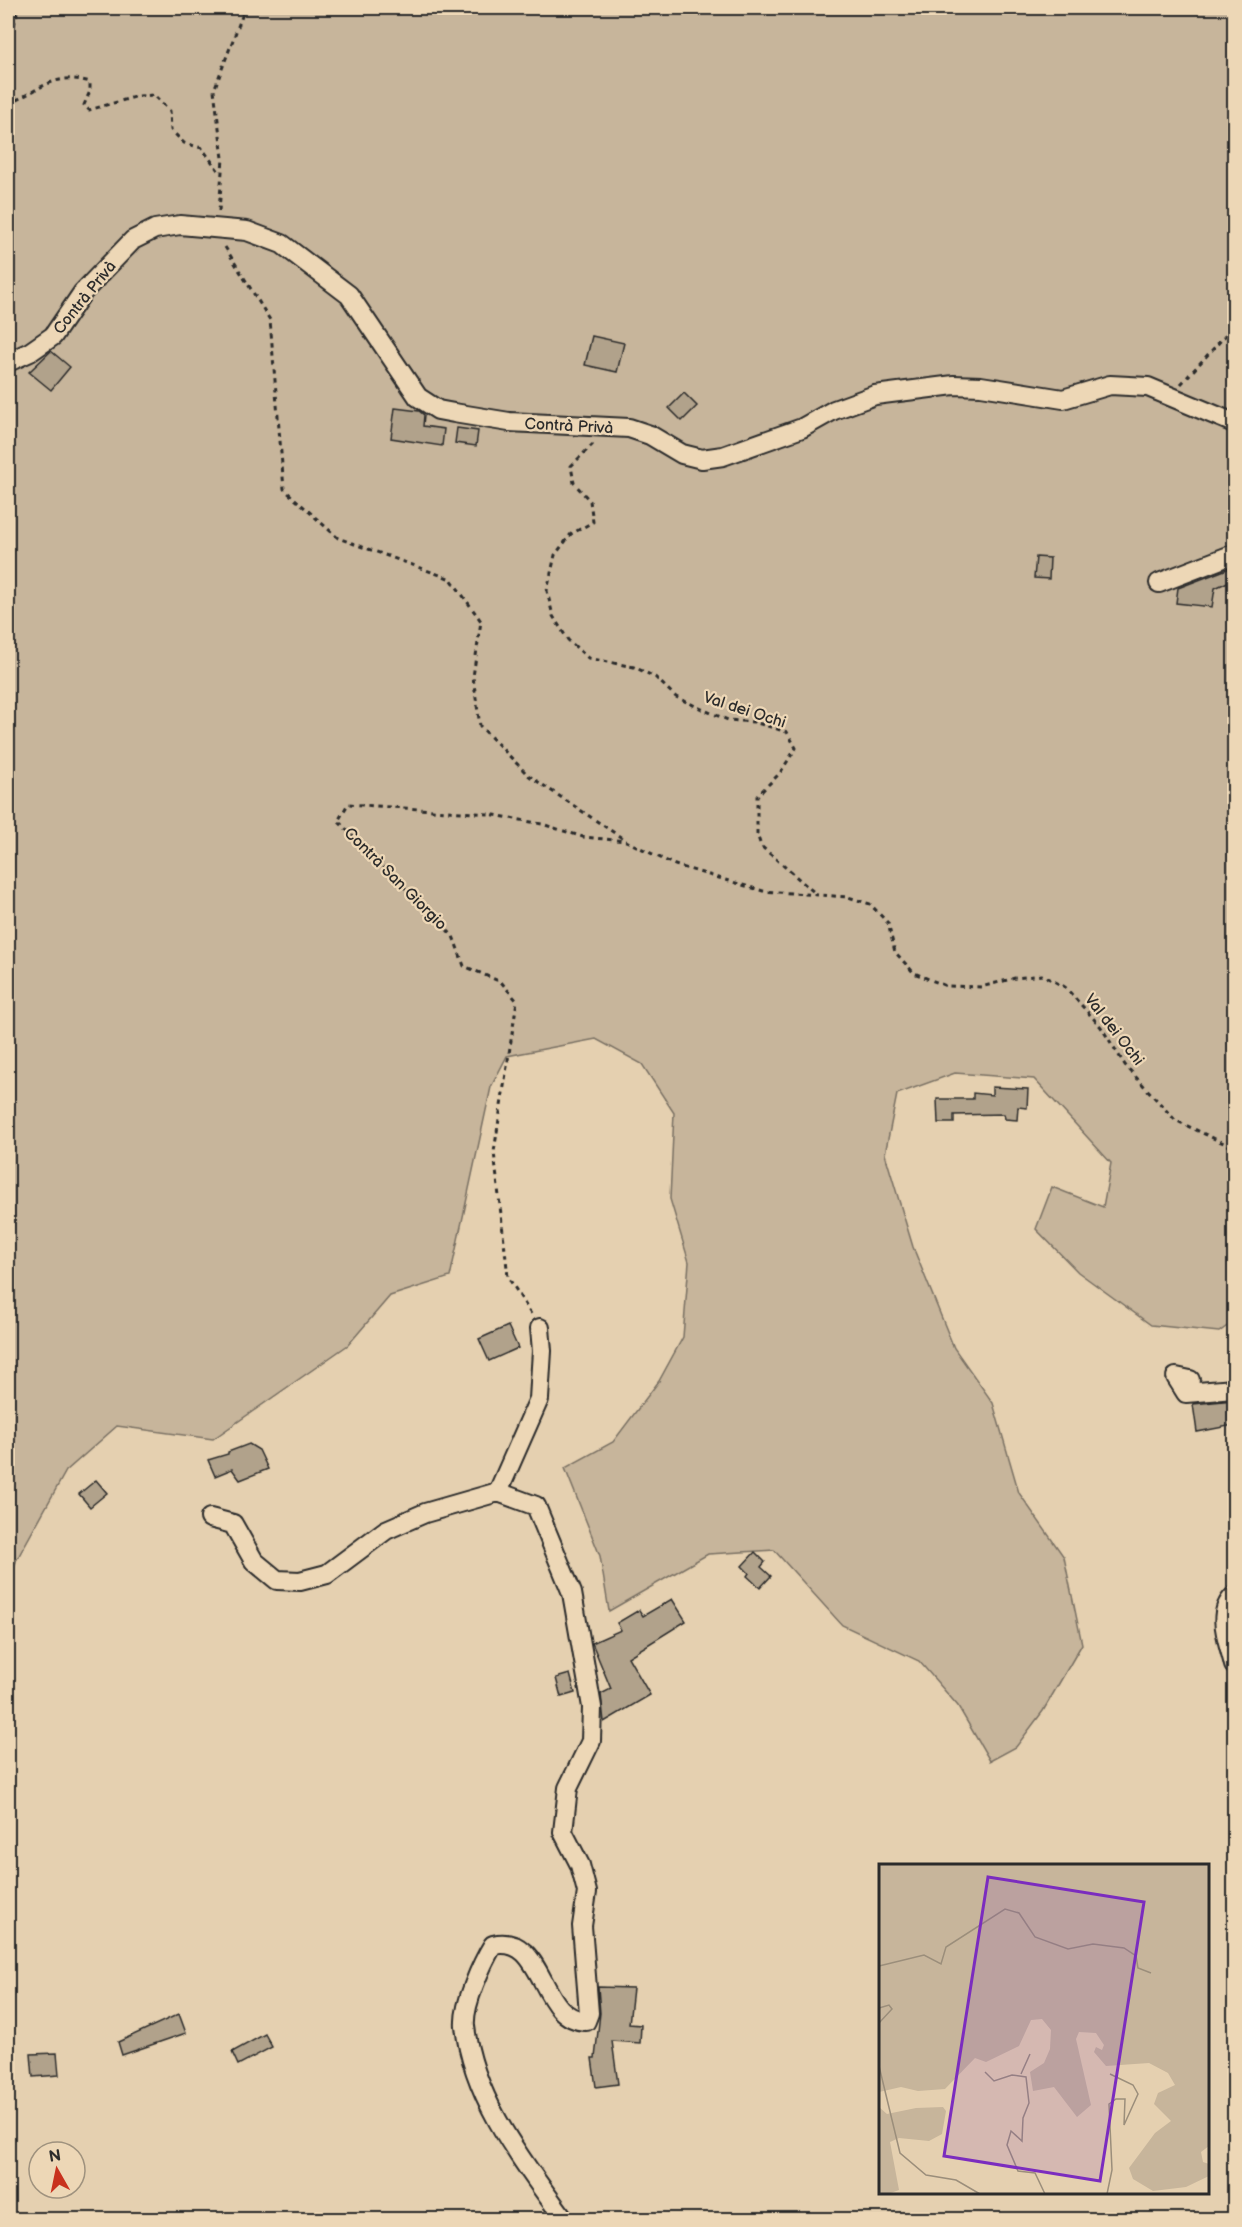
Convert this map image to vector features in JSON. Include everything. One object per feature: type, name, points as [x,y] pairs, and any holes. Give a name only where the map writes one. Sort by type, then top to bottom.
[{"type":"street","name":"Contrà Privà","points":[[8,362],[30,352],[53,336],[83,292],[122,249],[143,233],[166,226],[219,228],[258,233],[271,238],[349,296],[409,386],[426,404],[454,414],[509,422],[629,428],[650,435],[691,457],[711,459],[802,428],[853,402],[897,390],[954,385],[981,386],[1063,399],[1110,385],[1130,384],[1171,395],[1200,411],[1234,423]]},
{"type":"street","points":[[1159,583],[1234,554]]},
{"type":"street","points":[[498,1492],[539,1399],[542,1352],[540,1328]]},
{"type":"street","points":[[1190,1380],[1176,1377],[1186,1393],[1234,1389]]},
{"type":"street","points":[[210,1518],[233,1524],[254,1561],[277,1580],[300,1581],[327,1574],[386,1530],[425,1513],[498,1492],[536,1506],[572,1593],[592,1707],[591,1741],[568,1788],[563,1832],[580,1866],[587,1892],[582,1926],[589,2013],[586,2021],[563,2013],[520,1948],[506,1942],[493,1945],[481,1964],[465,2024],[473,2062],[497,2120],[565,2220]]},
{"type":"street","points":[[1234,1596],[1228,1602],[1223,1619],[1234,1665]]},
{"type":"path","points":[[8,52],[18,8]]},
{"type":"path","points":[[245,8],[214,90],[223,158],[219,228],[228,255],[270,320],[284,489],[338,538],[451,579],[481,621],[472,677],[480,726],[528,775],[626,841]]},
{"type":"path","points":[[8,104],[46,82],[74,77],[90,82],[90,91],[84,105],[89,110],[138,96],[154,95],[170,111],[171,130],[184,143],[202,148],[221,173]]},
{"type":"path","points":[[1171,395],[1234,326]]},
{"type":"path","name":"Val dei Ochi","points":[[594,443],[571,466],[574,483],[590,501],[593,522],[571,534],[555,555],[547,591],[553,616],[568,640],[588,658],[634,667],[655,676],[676,697],[728,720],[754,722],[787,732],[796,748],[780,773],[757,796],[757,834],[761,846],[817,895],[848,897],[870,904],[888,923],[895,952],[914,973],[946,986],[981,987],[1015,978],[1042,975],[1065,987],[1101,1027],[1125,1065],[1175,1120],[1234,1148]]},
{"type":"path","name":"Contrà San Giorgio","points":[[540,1328],[508,1277],[494,1152],[517,1000],[501,982],[464,966],[453,936],[338,821],[348,804],[489,814],[542,824],[583,837],[626,841],[675,865],[763,891],[817,895]]},
{"type":"shaded area","points":[[8,8],[1234,8],[1234,1321],[1219,1332],[1151,1325],[1078,1272],[1036,1229],[1052,1187],[1103,1207],[1111,1163],[1034,1079],[955,1073],[897,1094],[885,1154],[913,1247],[954,1348],[993,1403],[1019,1493],[1064,1557],[1082,1644],[1043,1711],[1016,1747],[990,1761],[958,1706],[919,1661],[842,1625],[774,1550],[708,1554],[609,1611],[600,1556],[565,1468],[613,1442],[659,1381],[683,1337],[689,1262],[670,1199],[674,1113],[642,1064],[596,1039],[507,1056],[491,1087],[450,1277],[390,1296],[348,1345],[213,1439],[117,1426],[66,1471],[16,1561],[8,1591]]},
{"type":"building","points":[[592,336],[624,343],[617,372],[585,365]]},
{"type":"building","points":[[51,351],[70,367],[51,390],[29,372]]},
{"type":"building","points":[[684,393],[697,406],[682,421],[669,408]]},
{"type":"building","points":[[395,408],[419,411],[424,415],[423,426],[444,429],[442,446],[391,438]]},
{"type":"building","points":[[457,428],[478,431],[476,446],[455,443]]},
{"type":"building","points":[[1036,557],[1050,558],[1049,579],[1034,578]]},
{"type":"building","points":[[1230,568],[1234,579],[1215,588],[1212,607],[1176,603],[1178,588]]},
{"type":"building","points":[[992,1087],[1028,1089],[1027,1108],[1018,1107],[1017,1120],[1005,1119],[1004,1114],[954,1115],[954,1123],[938,1123],[937,1099],[973,1099],[973,1093],[992,1095]]},
{"type":"building","points":[[508,1326],[518,1348],[489,1361],[479,1339]]},
{"type":"building","points":[[1234,1400],[1234,1425],[1197,1432],[1193,1404]]},
{"type":"building","points":[[249,1444],[259,1450],[268,1469],[240,1480],[232,1469],[215,1476],[208,1460]]},
{"type":"building","points":[[96,1480],[107,1493],[90,1507],[79,1494]]},
{"type":"building","points":[[755,1552],[765,1562],[761,1567],[771,1576],[760,1588],[747,1576],[749,1573],[742,1566]]},
{"type":"building","points":[[672,1599],[686,1621],[628,1657],[650,1695],[604,1722],[601,1694],[611,1689],[592,1643],[621,1630],[617,1623],[639,1610],[643,1616]]},
{"type":"building","points":[[570,1674],[575,1693],[561,1697],[556,1678]]},
{"type":"building","points":[[598,1987],[633,1988],[629,2024],[641,2025],[640,2043],[612,2041],[618,2084],[596,2087],[592,2058],[595,2058],[600,2013]]},
{"type":"building","points":[[179,2014],[186,2033],[122,2055],[118,2042]]},
{"type":"building","points":[[265,2034],[272,2047],[238,2065],[232,2052]]},
{"type":"building","points":[[57,2053],[59,2075],[33,2077],[31,2054]]}]
